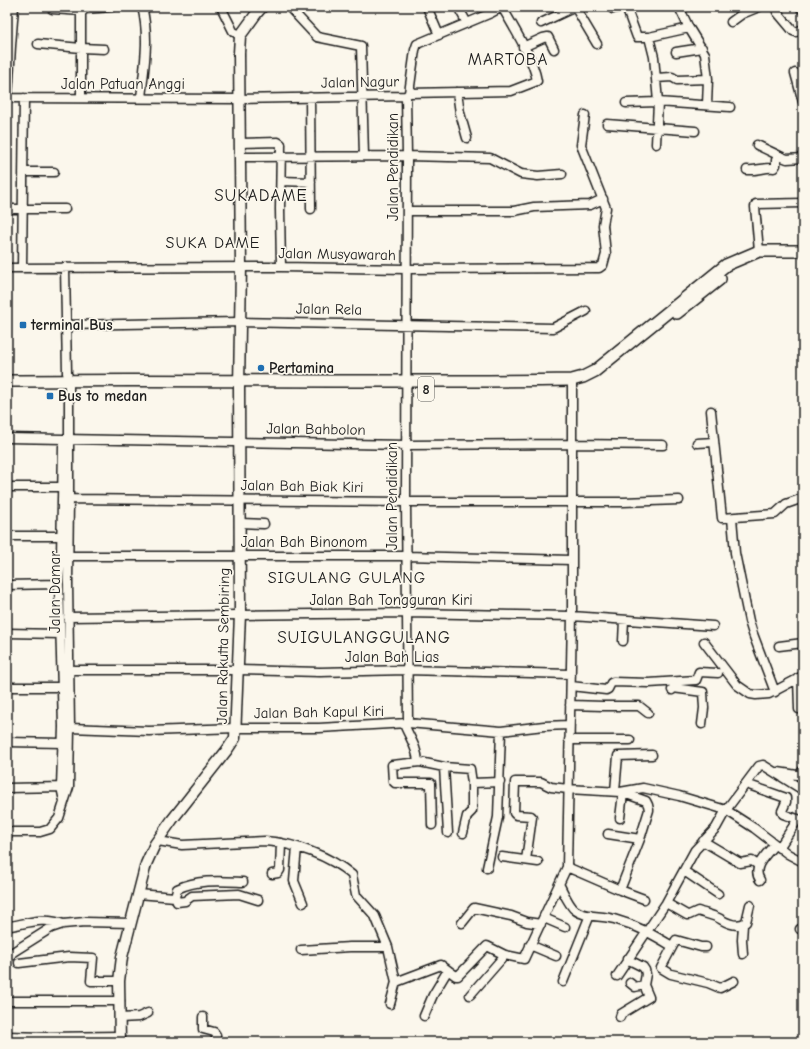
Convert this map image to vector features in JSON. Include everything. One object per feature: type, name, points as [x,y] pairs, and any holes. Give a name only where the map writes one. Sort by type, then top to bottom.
[{"type":"highway","name":"8","points":[[572,384],[595,371],[726,264],[759,251],[803,251]]},
{"type":"highway","name":"8","points":[[7,381],[406,386],[585,384],[598,376],[729,271],[760,258],[803,258]]},
{"type":"highway","name":"8","points":[[7,386],[66,381]]},
{"type":"main road","points":[[240,36],[262,7]]},
{"type":"main road","name":"Jalan Rakutta Sembiring","points":[[120,1039],[119,981],[122,957],[146,864],[158,841],[172,820],[235,738],[240,614],[240,36]]},
{"type":"street","points":[[8,98],[10,46],[14,7]]},
{"type":"street","points":[[52,9],[82,11],[85,9],[112,7]]},
{"type":"street","points":[[141,98],[146,55],[146,38],[142,7]]},
{"type":"street","points":[[221,7],[233,31],[240,36]]},
{"type":"street","points":[[289,7],[318,37],[361,46],[364,156]]},
{"type":"street","points":[[427,7],[439,34]]},
{"type":"street","points":[[458,7],[467,23]]},
{"type":"street","points":[[408,95],[511,91],[537,82],[532,64],[502,7]]},
{"type":"street","name":"Jalan Nagur","points":[[240,99],[408,95],[416,46],[419,42],[502,7]]},
{"type":"street","points":[[541,23],[575,7],[597,44]]},
{"type":"street","points":[[611,7],[614,9],[620,7]]},
{"type":"street","points":[[626,7],[636,35],[639,37],[649,37],[689,28]]},
{"type":"street","points":[[680,7],[689,28],[706,55],[708,80],[707,105]]},
{"type":"street","points":[[731,22],[742,14],[759,7]]},
{"type":"street","points":[[800,7],[803,10]]},
{"type":"street","points":[[81,98],[82,11]]},
{"type":"street","points":[[777,12],[793,31],[796,32],[803,29]]},
{"type":"street","points":[[523,47],[548,37],[554,49]]},
{"type":"street","points":[[649,37],[654,57],[658,102],[656,144]]},
{"type":"street","points":[[38,44],[104,49]]},
{"type":"street","points":[[676,52],[702,48]]},
{"type":"street","points":[[795,73],[803,102]]},
{"type":"street","points":[[656,78],[672,77],[678,80],[708,80]]},
{"type":"street","points":[[457,92],[460,114],[466,138]]},
{"type":"street","name":"Jalan Pendidikan","points":[[406,724],[406,269],[408,95]]},
{"type":"street","points":[[310,97],[311,209]]},
{"type":"street","name":"Jalan Patuan Anggi","points":[[8,98],[240,99]]},
{"type":"street","points":[[22,268],[24,98]]},
{"type":"street","points":[[626,102],[658,102],[730,107]]},
{"type":"street","points":[[407,211],[514,211],[532,207],[590,205],[603,199],[589,168],[581,145],[586,115]]},
{"type":"street","points":[[607,124],[695,131]]},
{"type":"street","points":[[240,143],[280,143],[282,147],[280,267]]},
{"type":"street","points":[[757,145],[787,159],[803,158]]},
{"type":"street","points":[[241,157],[408,156],[490,158],[521,174],[538,176],[562,174]]},
{"type":"street","points":[[747,170],[753,171],[767,167],[774,168],[776,165],[776,160],[780,156]]},
{"type":"street","points":[[23,172],[54,172]]},
{"type":"street","points":[[281,181],[311,182]]},
{"type":"street","name":"Jalan Musyawarah","points":[[7,268],[595,268],[602,266],[606,254],[603,224],[606,208],[603,199]]},
{"type":"street","points":[[759,251],[756,204],[803,203]]},
{"type":"street","points":[[7,209],[65,209]]},
{"type":"street","name":"Jalan Damar","points":[[65,267],[66,440],[69,498],[61,536],[65,556],[59,584],[65,787]]},
{"type":"street","name":"Jalan Rela","points":[[66,325],[240,322],[553,328],[586,311]]},
{"type":"street","points":[[396,982],[441,965],[456,976],[459,975],[487,946],[505,955],[523,959],[567,867],[572,616],[572,384]]},
{"type":"street","points":[[712,411],[722,517],[732,518],[775,514],[786,504],[803,498]]},
{"type":"street","name":"Jalan Bahbolon","points":[[7,438],[406,445],[663,445]]},
{"type":"street","name":"Jalan Damar","points":[[7,832],[40,832],[50,829],[59,818],[64,802],[70,728],[70,670],[65,556],[65,518],[62,487],[66,440]]},
{"type":"street","points":[[697,443],[714,442]]},
{"type":"street","points":[[7,487],[62,487]]},
{"type":"street","name":"Jalan Bah Biak Kiri","points":[[69,498],[406,502],[622,502],[679,500]]},
{"type":"street","points":[[732,518],[735,553],[749,621],[775,692]]},
{"type":"street","points":[[240,523],[264,524]]},
{"type":"street","points":[[7,536],[61,536]]},
{"type":"street","name":"Jalan Bah Binonom","points":[[65,556],[406,556],[571,560]]},
{"type":"street","points":[[7,585],[59,584]]},
{"type":"street","name":"Jalan Bah Tongguran Kiri","points":[[68,617],[406,613],[572,616],[713,626]]},
{"type":"street","points":[[623,641],[624,620]]},
{"type":"street","points":[[7,633],[60,634]]},
{"type":"street","points":[[704,642],[737,685],[746,693],[759,695],[775,692],[800,677]]},
{"type":"street","points":[[779,646],[803,643]]},
{"type":"street","name":"Jalan Bah Lias","points":[[70,670],[238,670],[320,672],[406,670],[570,674]]},
{"type":"street","points":[[700,691],[701,686],[698,679],[699,672],[718,674]]},
{"type":"street","points":[[800,677],[799,709],[803,710]]},
{"type":"street","points":[[571,686],[606,690],[613,682],[649,683],[698,679]]},
{"type":"street","points":[[7,687],[61,687]]},
{"type":"street","points":[[672,690],[673,688],[702,691],[704,693],[702,724]]},
{"type":"street","points":[[570,705],[639,706],[648,714]]},
{"type":"street","points":[[406,724],[418,754],[418,762]]},
{"type":"street","name":"Jalan Bah Kapul Kiri","points":[[70,728],[149,731],[236,728],[319,728],[406,724],[501,731],[544,726],[569,725]]},
{"type":"street","points":[[487,868],[497,821],[500,782],[501,731]]},
{"type":"street","points":[[569,740],[630,740]]},
{"type":"street","points":[[7,742],[63,743]]},
{"type":"street","points":[[620,818],[618,756],[652,755]]},
{"type":"street","points":[[432,825],[430,783],[395,782],[393,781],[392,765],[418,762],[470,770],[473,810],[468,816],[463,834]]},
{"type":"street","points":[[617,976],[666,903],[695,850],[716,828],[726,810],[759,766],[763,766],[774,772],[803,790]]},
{"type":"street","points":[[444,767],[448,833]]},
{"type":"street","points":[[774,772],[797,775],[803,770]]},
{"type":"street","points":[[472,783],[500,782]]},
{"type":"street","points":[[526,860],[532,817],[514,813],[514,782],[541,782],[551,787],[568,790],[619,792],[638,788],[652,789],[704,803],[726,810],[777,846],[803,862]]},
{"type":"street","points":[[746,784],[786,798],[782,811],[783,814],[801,820],[758,865],[756,873],[760,880]]},
{"type":"street","points":[[7,788],[65,787]]},
{"type":"street","points":[[619,792],[648,803],[649,810],[640,839],[620,890]]},
{"type":"street","points":[[608,834],[640,839]]},
{"type":"street","points":[[158,841],[182,845],[265,841],[281,843],[314,853],[351,874],[356,895],[373,913],[388,947],[396,982],[390,1004]]},
{"type":"street","points":[[703,841],[740,863],[749,861],[755,862],[758,865]]},
{"type":"street","points":[[272,874],[279,872],[281,843]]},
{"type":"street","points":[[296,847],[294,881],[303,903]]},
{"type":"street","points":[[502,857],[538,862]]},
{"type":"street","points":[[567,867],[644,899]]},
{"type":"street","points":[[684,871],[718,894]]},
{"type":"street","points":[[243,882],[211,881],[192,883],[177,889],[175,897],[177,902],[186,901],[192,896],[242,894],[258,900]]},
{"type":"street","points":[[559,884],[573,909],[581,914],[612,918],[647,931],[672,946]]},
{"type":"street","points":[[138,894],[175,897]]},
{"type":"street","points":[[666,903],[688,915],[698,911],[730,924],[743,924]]},
{"type":"street","points":[[743,954],[743,924],[746,922],[750,905]]},
{"type":"street","points":[[462,923],[474,908],[512,916],[527,922],[542,921],[565,927]]},
{"type":"street","points":[[563,982],[590,915]]},
{"type":"street","points":[[10,926],[46,920],[63,924]]},
{"type":"street","points":[[7,960],[13,952],[51,928],[63,924],[85,922],[131,923]]},
{"type":"street","points":[[706,947],[701,947],[678,939],[672,946],[661,968],[670,973],[710,983],[721,988],[734,981]]},
{"type":"street","points":[[530,945],[556,956]]},
{"type":"street","points":[[301,950],[350,947],[388,947]]},
{"type":"street","points":[[470,995],[505,955]]},
{"type":"street","points":[[19,963],[69,957],[93,958],[91,981],[119,981]]},
{"type":"street","points":[[620,1018],[621,1014],[648,998],[644,985],[646,974],[645,970],[643,967],[627,959]]},
{"type":"street","points":[[424,1016],[433,995],[448,970]]},
{"type":"street","points":[[630,982],[635,987],[644,985]]},
{"type":"street","points":[[700,988],[710,983]]},
{"type":"street","points":[[7,1000],[120,1000]]},
{"type":"street","points":[[120,1018],[139,1017],[148,1013]]},
{"type":"street","points":[[203,1016],[203,1029],[214,1032],[216,1035],[216,1042]]},
{"type":"street","points":[[7,1036],[120,1039]]},
{"type":"place","name":"terminal Bus","points":[[23,325]]},
{"type":"place","name":"Pertamina","points":[[261,368]]},
{"type":"place","name":"Bus to medan","points":[[50,396]]},
{"type":"district","name":"MARTOBA","points":[[508,59]]},
{"type":"district","name":"SUKADAME","points":[[261,195]]},
{"type":"district","name":"SUKA DAME","points":[[213,242]]},
{"type":"district","name":"SIGULANG GULANG","points":[[347,577]]},
{"type":"district","name":"SUIGULANGGULANG","points":[[364,637]]}]
